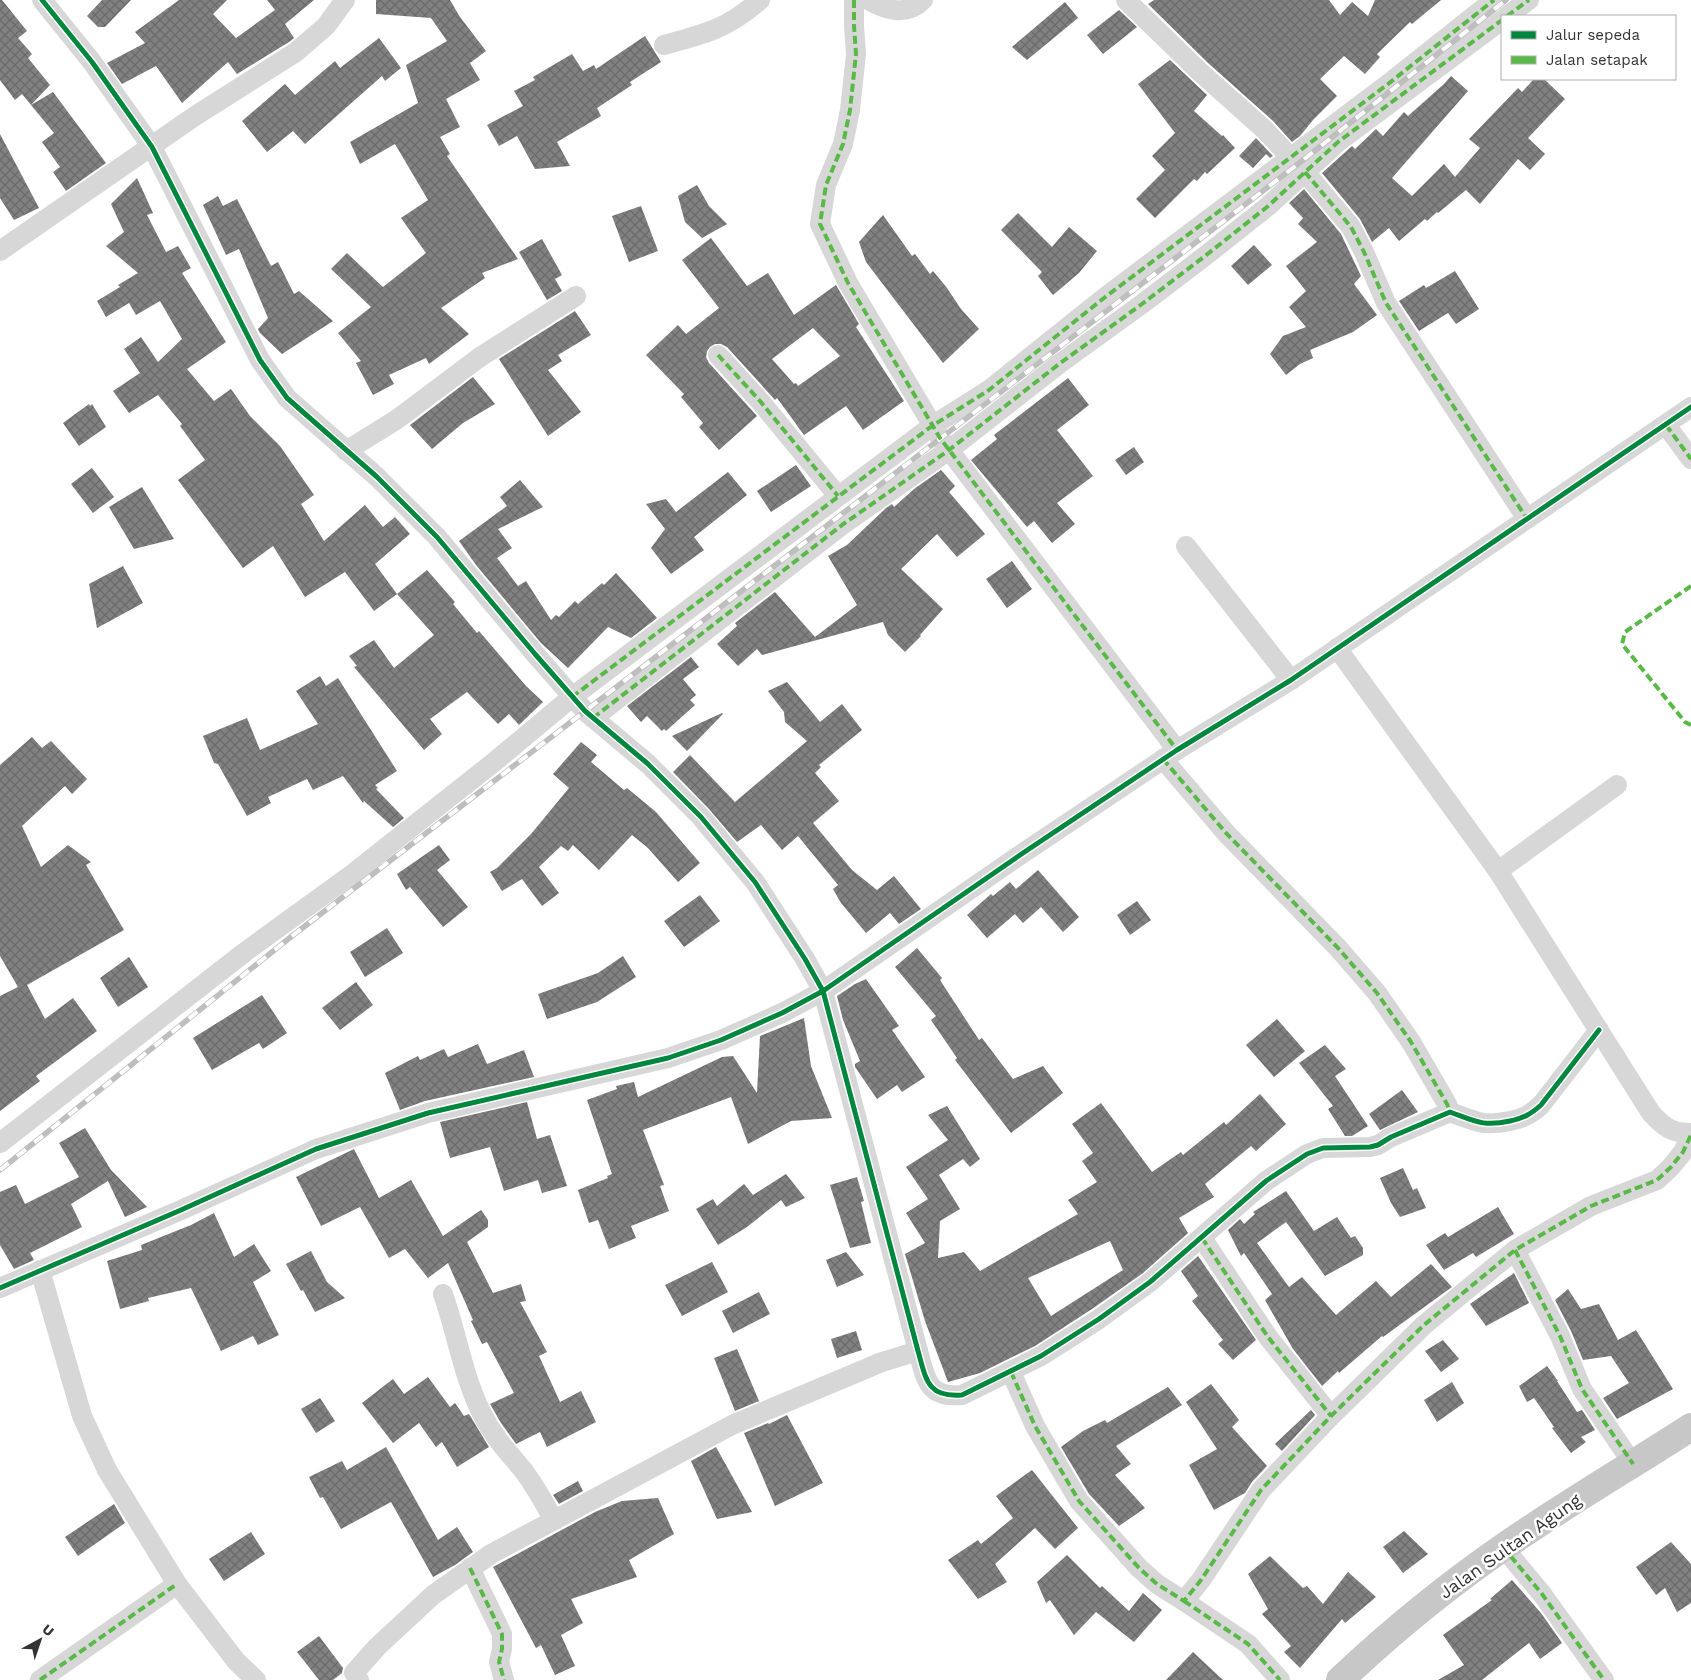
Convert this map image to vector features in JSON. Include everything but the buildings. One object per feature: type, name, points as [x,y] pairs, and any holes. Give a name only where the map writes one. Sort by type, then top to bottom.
[{"type":"highway","name":"Jalan Sultan Agung","points":[[1340,1680],[1385,1638],[1503,1547],[1691,1427]]},
{"type":"street","points":[[42,0],[92,62],[152,147],[260,360],[287,398],[377,478],[437,537],[572,697],[593,718],[648,764],[707,824],[755,882],[805,959],[823,991],[918,1351],[928,1383],[936,1392],[948,1396],[962,1395],[1012,1372],[1041,1356],[1099,1319],[1150,1282],[1266,1181],[1307,1154],[1323,1148],[1370,1147],[1378,1145],[1391,1137],[1450,1112],[1476,1122],[1490,1124],[1529,1115],[1541,1105],[1599,1030]]},
{"type":"street","points":[[0,250],[195,116],[296,52],[326,26],[345,0]]},
{"type":"street","points":[[664,45],[712,32],[747,12],[760,0]]},
{"type":"street","points":[[854,0],[856,54],[850,110],[843,144],[826,185],[820,224],[848,283],[932,426],[1226,833],[1338,948],[1377,993],[1411,1042],[1450,1112]]},
{"type":"street","points":[[868,0],[881,7],[896,11],[910,9],[923,0]]},
{"type":"street","points":[[1126,0],[1200,72],[1265,130],[1290,157]]},
{"type":"street","points":[[0,1143],[245,952],[351,875],[493,763],[572,697],[932,426],[989,390],[1104,298],[1388,84],[1494,0]]},
{"type":"street","points":[[1508,15],[1528,0]]},
{"type":"street","points":[[593,718],[842,525],[949,450],[1059,364],[1142,304],[1267,207],[1338,142],[1501,21]]},
{"type":"street","points":[[1305,172],[1351,227],[1386,303],[1527,519]]},
{"type":"street","points":[[346,451],[396,420],[480,357],[576,296]]},
{"type":"street","points":[[718,355],[794,441],[838,496]]},
{"type":"street","points":[[0,1288],[316,1149],[428,1113],[668,1058],[721,1040],[782,1013],[823,991],[1170,754],[1291,680],[1666,426],[1691,407]]},
{"type":"street","points":[[1666,426],[1691,459]]},
{"type":"street","points":[[1186,546],[1291,680]]},
{"type":"street","points":[[1184,1600],[1201,1580],[1261,1490],[1331,1416],[1424,1325],[1518,1256],[1591,1206],[1657,1180],[1683,1152],[1691,1134],[1678,1133],[1662,1125],[1651,1113],[1498,871],[1337,648]]},
{"type":"street","points":[[1498,871],[1617,785]]},
{"type":"street","points":[[1202,1238],[1268,1337],[1331,1416]]},
{"type":"street","points":[[1518,1256],[1560,1336],[1582,1389],[1633,1464]]},
{"type":"street","points":[[40,1270],[82,1416],[107,1470],[178,1584],[236,1661],[256,1680]]},
{"type":"street","points":[[443,1294],[454,1324],[470,1387],[482,1415],[496,1438],[540,1493],[553,1520]]},
{"type":"street","points":[[354,1678],[377,1647],[433,1595],[491,1554],[732,1424],[882,1362],[918,1351]]},
{"type":"street","points":[[1012,1372],[1035,1426],[1079,1501],[1139,1568],[1157,1584],[1184,1600],[1249,1645],[1280,1680]]},
{"type":"street","points":[[1503,1547],[1542,1594],[1604,1680]]},
{"type":"street","points":[[470,1568],[502,1634],[502,1649],[498,1662],[504,1680]]},
{"type":"street","points":[[40,1680],[178,1584]]},
{"type":"railway","points":[[0,1170],[292,936],[1298,164],[1506,0]]},
{"type":"marked path","points":[[854,0],[856,54],[850,110],[843,144],[826,185],[820,224],[848,283],[940,438],[1177,750]]},
{"type":"marked path","points":[[572,697],[932,426],[989,390],[1104,298],[1388,84],[1494,0]]},
{"type":"marked path","points":[[1508,15],[1529,0]]},
{"type":"marked path","points":[[593,718],[842,525],[949,450],[1059,364],[1205,256],[1267,207],[1338,142],[1501,21]]},
{"type":"marked path","points":[[1305,172],[1351,227],[1386,303],[1527,519]]},
{"type":"marked path","points":[[718,355],[760,401],[838,496]]},
{"type":"marked path","points":[[1666,425],[1691,459]]},
{"type":"marked path","points":[[1691,586],[1625,632],[1622,644],[1685,722],[1691,725]]},
{"type":"marked path","points":[[1163,759],[1226,833],[1338,948],[1377,993],[1411,1042],[1450,1112]]},
{"type":"marked path","points":[[1011,1372],[1035,1426],[1079,1501],[1139,1568],[1157,1584],[1184,1601],[1201,1580],[1261,1490],[1331,1416],[1424,1325],[1515,1250],[1591,1206],[1657,1180],[1683,1152],[1691,1135]]},
{"type":"marked path","points":[[1202,1238],[1268,1337],[1331,1416]]},
{"type":"marked path","points":[[1515,1250],[1560,1336],[1582,1389],[1633,1464]]},
{"type":"marked path","points":[[1503,1547],[1542,1594],[1604,1680]]},
{"type":"marked path","points":[[470,1568],[502,1634],[502,1649],[499,1662],[504,1680]]},
{"type":"marked path","points":[[40,1680],[177,1584]]},
{"type":"marked path","points":[[1184,1601],[1248,1644],[1280,1680]]},
{"type":"cycle path","points":[[42,0],[92,62],[152,147],[260,360],[287,398],[377,477],[437,537],[585,711],[648,764],[701,817],[755,882],[805,959],[823,991],[921,1361],[926,1378],[935,1390],[950,1395],[962,1395],[1041,1356],[1099,1319],[1150,1282],[1266,1181],[1307,1154],[1323,1148],[1370,1147],[1378,1145],[1391,1137],[1450,1112],[1486,1123],[1501,1123],[1527,1115],[1541,1105],[1599,1030]]},
{"type":"cycle path","points":[[0,1288],[316,1149],[428,1113],[668,1058],[721,1040],[782,1013],[823,991],[1023,853],[1177,750],[1291,680],[1691,407]]}]
